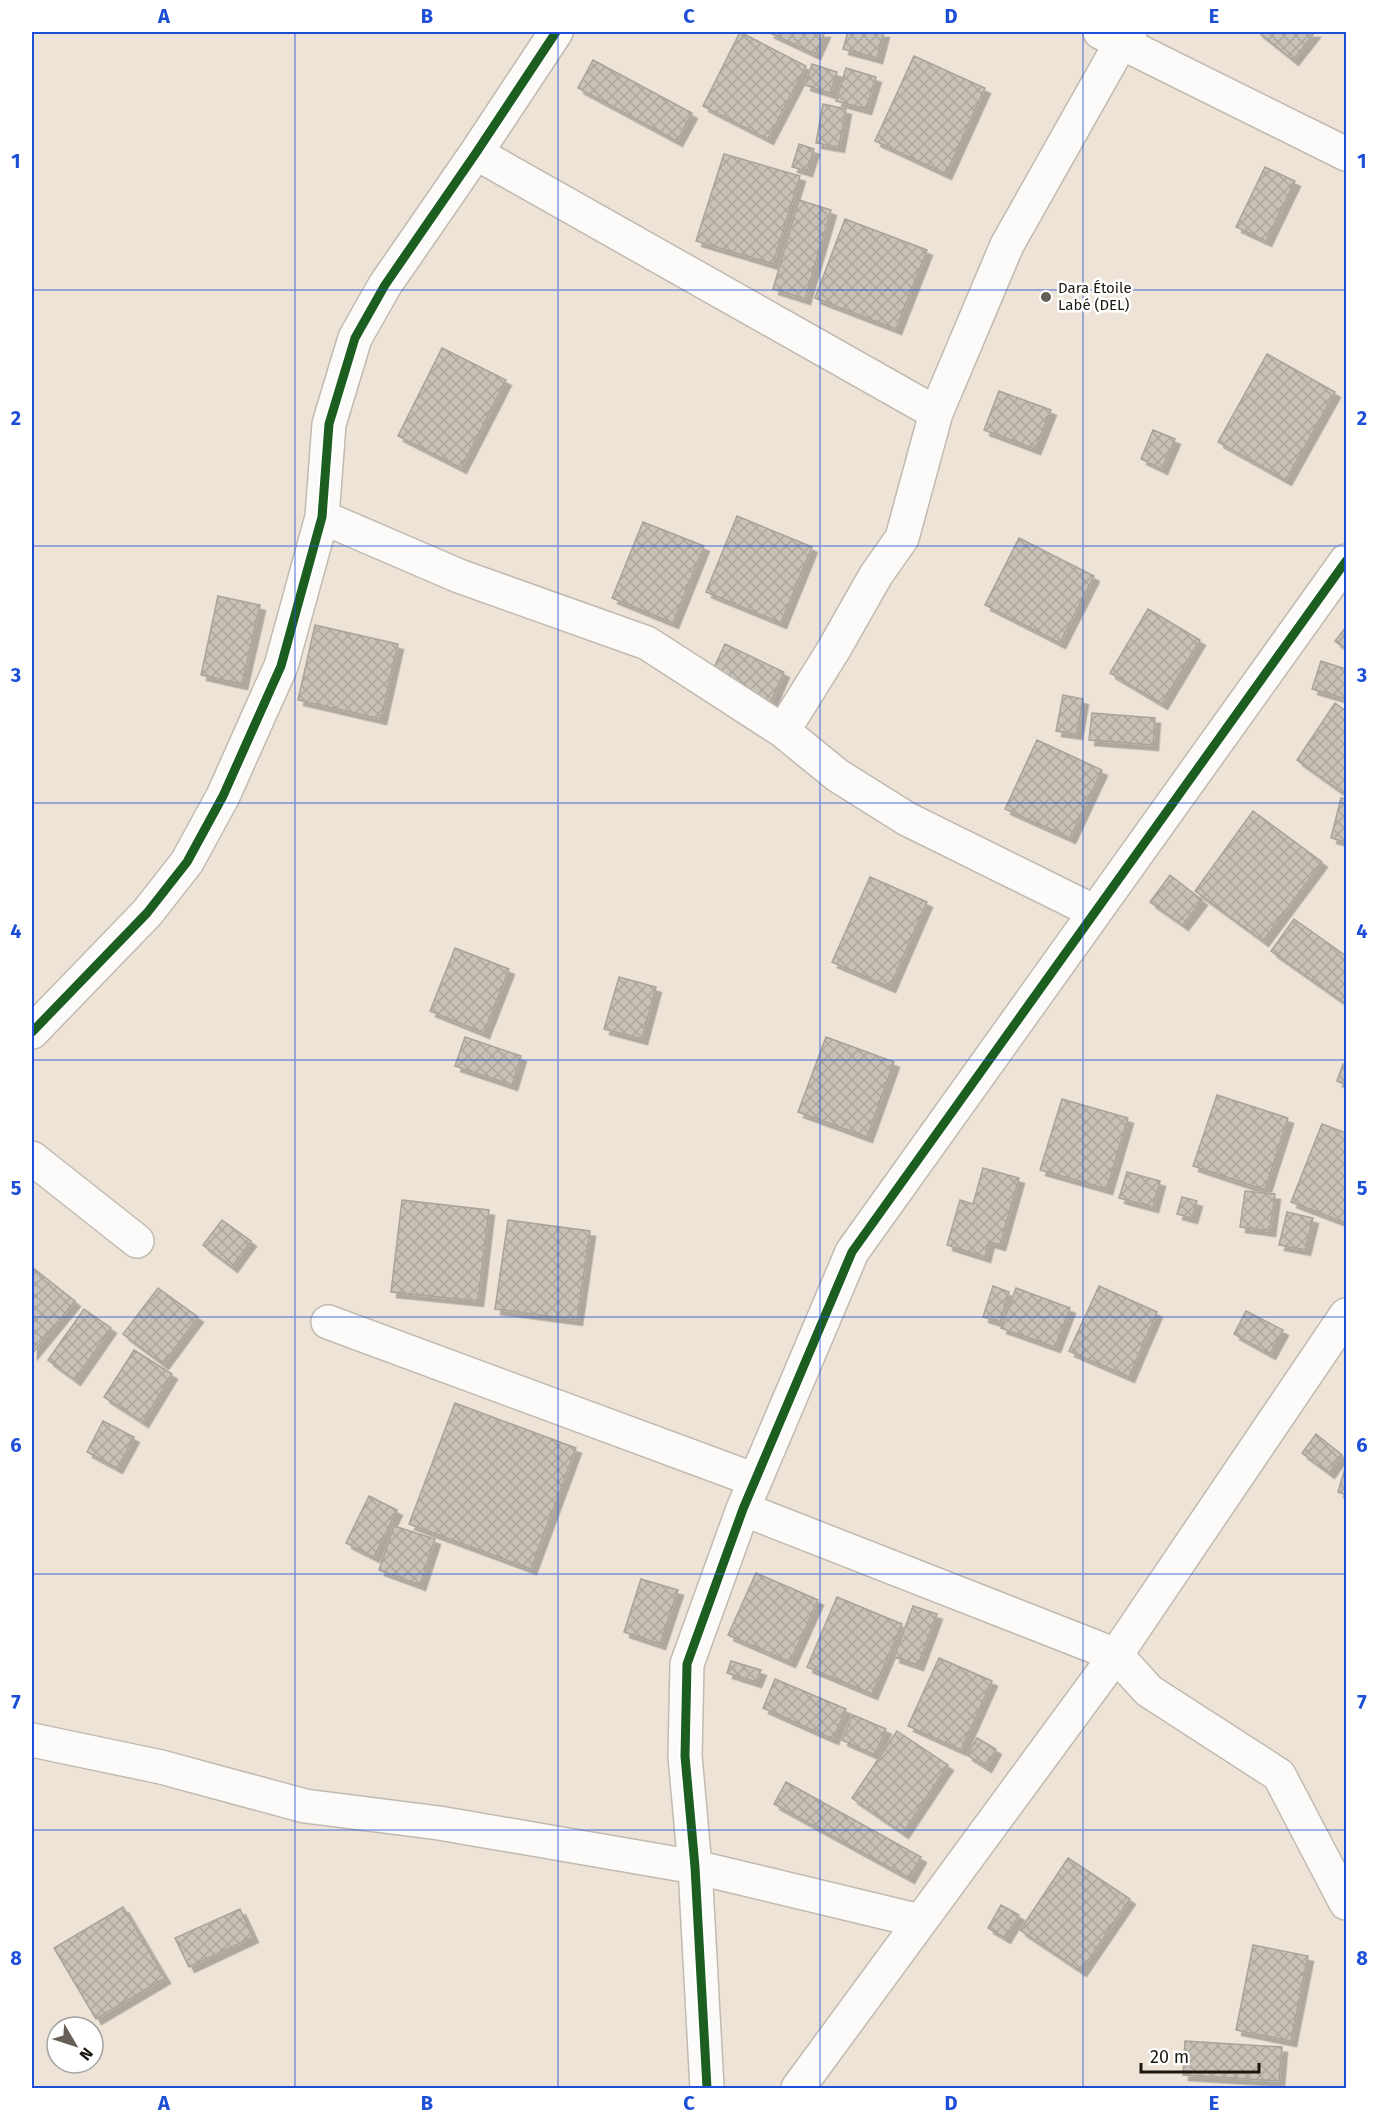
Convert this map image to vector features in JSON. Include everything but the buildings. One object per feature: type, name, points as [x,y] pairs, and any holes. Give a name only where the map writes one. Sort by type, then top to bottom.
[{"type":"street","points":[[32,1032],[147,914],[187,862],[223,796],[281,666],[322,517],[328,424],[355,338],[385,285],[556,32]]},
{"type":"street","points":[[783,731],[834,649],[876,575],[902,538],[936,413],[1007,245],[1118,35],[1347,154]]},
{"type":"street","points":[[476,153],[936,413]]},
{"type":"street","points":[[322,517],[459,576],[647,643],[783,731],[837,775],[907,819],[1095,912]]},
{"type":"street","points":[[707,2088],[695,1867],[685,1756],[687,1664],[755,1480],[852,1252],[1347,561]]},
{"type":"street","points":[[32,1158],[137,1241]]},
{"type":"street","points":[[798,2088],[1116,1654],[1347,1315]]},
{"type":"street","points":[[328,1322],[755,1480]]},
{"type":"street","points":[[743,1509],[1116,1654],[1149,1691],[1279,1775],[1347,1903]]},
{"type":"street","points":[[32,1740],[161,1767],[305,1806],[439,1823],[695,1867],[920,1922]]},
{"type":"cycle path","points":[[32,1032],[147,913],[187,862],[223,796],[281,666],[322,517],[329,424],[355,338],[385,285],[556,32]]},
{"type":"cycle path","points":[[707,2088],[695,1867],[685,1756],[687,1664],[743,1509],[852,1252],[1346,561]]},
{"type":"place","name":"Dara Étoile Labé (DEL)","points":[[1046,297]]}]
